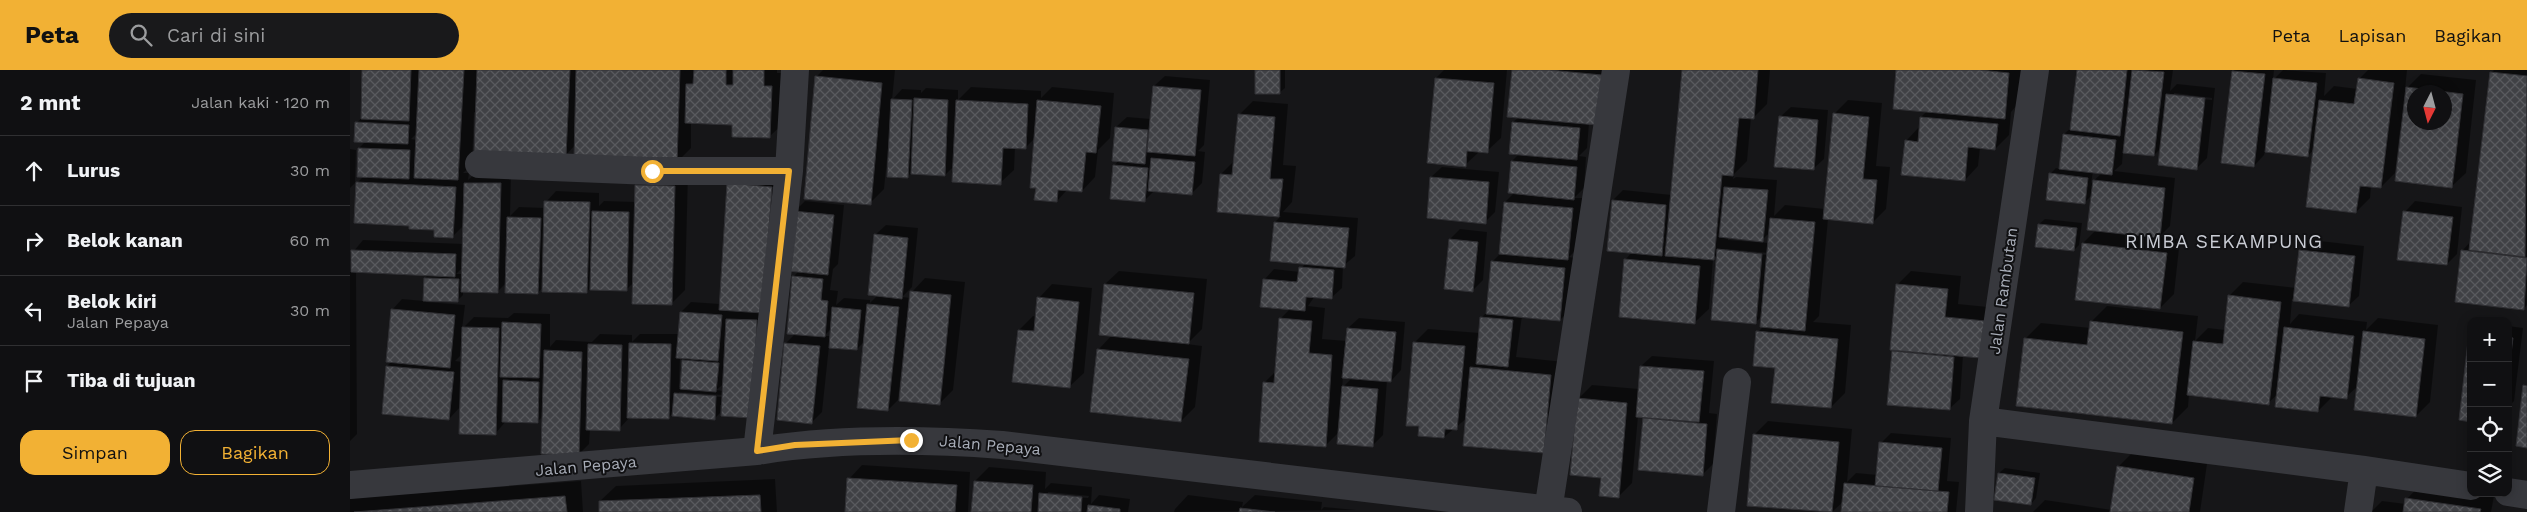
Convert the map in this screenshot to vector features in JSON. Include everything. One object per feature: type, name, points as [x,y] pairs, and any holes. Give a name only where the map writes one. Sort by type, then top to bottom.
[{"type":"street","points":[[757,451],[789,171],[795,70]]},
{"type":"street","points":[[1558,511],[1616,70]]},
{"type":"street","name":"Jalan Rambutan","points":[[1979,512],[1983,421],[2036,70]]},
{"type":"street","points":[[479,164],[652,171],[789,171]]},
{"type":"street","points":[[1721,512],[1737,382]]},
{"type":"street","points":[[1983,421],[2364,470],[2467,485]]},
{"type":"street","name":"Jalan Pepaya","points":[[350,485],[757,451],[795,445],[911,440],[1002,444],[1558,511]]},
{"type":"street","points":[[2358,512],[2364,470]]},
{"type":"street","points":[[2512,492],[2527,494]]},
{"type":"building","points":[[362,70],[411,70],[409,121],[361,119]]},
{"type":"building","points":[[419,70],[464,70],[458,180],[414,178]]},
{"type":"building","points":[[477,70],[570,70],[566,156],[474,152]]},
{"type":"building","points":[[576,70],[680,70],[677,163],[574,160]]},
{"type":"building","points":[[694,70],[726,70],[726,85],[733,85],[733,70],[764,70],[764,86],[772,86],[770,138],[732,137],[732,125],[685,123],[686,84],[693,84]]},
{"type":"building","points":[[1255,70],[1280,70],[1280,94],[1255,94]]},
{"type":"building","points":[[1512,70],[1549,70],[1602,75],[1597,125],[1507,117]]},
{"type":"building","points":[[1682,70],[1758,70],[1754,119],[1739,118],[1733,176],[1722,175],[1714,260],[1665,256]]},
{"type":"building","points":[[1896,70],[1980,70],[2009,73],[2005,119],[1893,109]]},
{"type":"building","points":[[2077,70],[2127,70],[2120,136],[2070,130]]},
{"type":"building","points":[[2132,70],[2164,72],[2154,156],[2123,153]]},
{"type":"building","points":[[2232,71],[2265,74],[2254,167],[2221,163]]},
{"type":"building","points":[[2490,72],[2527,76],[2525,257],[2469,250]]},
{"type":"building","points":[[815,76],[882,83],[871,205],[804,199]]},
{"type":"building","points":[[1435,78],[1494,83],[1488,153],[1467,151],[1466,167],[1427,163]]},
{"type":"building","points":[[2273,78],[2317,83],[2308,157],[2265,152]]},
{"type":"building","points":[[2358,78],[2394,83],[2381,188],[2360,186],[2356,213],[2306,207],[2319,100],[2354,104]]},
{"type":"building","points":[[1153,86],[1201,90],[1195,156],[1147,152]]},
{"type":"building","points":[[2406,87],[2407,130],[2452,130],[2452,93],[2463,94],[2452,188],[2395,181]]},
{"type":"building","points":[[2166,94],[2205,98],[2197,170],[2158,165]]},
{"type":"building","points":[[914,98],[948,100],[945,176],[911,174]]},
{"type":"building","points":[[891,99],[912,100],[908,178],[887,177]]},
{"type":"building","points":[[956,100],[1028,104],[1026,149],[1003,148],[1001,185],[952,182]]},
{"type":"building","points":[[1037,100],[1101,106],[1096,153],[1086,152],[1082,192],[1058,190],[1057,202],[1034,200],[1036,188],[1030,188]]},
{"type":"building","points":[[1833,113],[1869,117],[1863,179],[1877,180],[1873,224],[1823,219]]},
{"type":"building","points":[[1238,114],[1275,117],[1270,179],[1283,179],[1279,217],[1217,212],[1220,174],[1232,175]]},
{"type":"building","points":[[1779,116],[1818,120],[1814,170],[1774,167]]},
{"type":"building","points":[[1920,117],[1998,124],[1995,150],[1968,147],[1965,181],[1901,175],[1905,140],[1918,142]]},
{"type":"building","points":[[355,122],[409,125],[408,144],[354,142]]},
{"type":"building","points":[[1512,122],[1580,128],[1577,160],[1509,154]]},
{"type":"building","points":[[1115,127],[1148,130],[1145,164],[1112,161]]},
{"type":"building","points":[[2063,134],[2116,140],[2112,175],[2059,169]]},
{"type":"building","points":[[358,148],[410,150],[409,179],[357,177]]},
{"type":"building","points":[[1151,158],[1195,162],[1192,195],[1148,191]]},
{"type":"building","points":[[1511,161],[1577,167],[1574,200],[1508,193]]},
{"type":"building","points":[[1113,165],[1148,168],[1145,202],[1110,199]]},
{"type":"building","points":[[2049,173],[2088,178],[2085,204],[2046,200]]},
{"type":"building","points":[[1430,177],[1489,182],[1486,224],[1427,218]]},
{"type":"building","points":[[2093,180],[2165,188],[2160,238],[2087,230]]},
{"type":"building","points":[[356,182],[456,187],[453,238],[434,237],[434,230],[409,229],[409,226],[354,223]]},
{"type":"building","points":[[464,183],[501,183],[498,293],[461,292]]},
{"type":"building","points":[[727,183],[772,187],[763,313],[719,310]]},
{"type":"building","points":[[635,185],[675,186],[672,305],[632,304]]},
{"type":"building","points":[[1724,187],[1768,190],[1763,242],[1719,237]]},
{"type":"building","points":[[1612,200],[1666,205],[1662,256],[1607,251]]},
{"type":"building","points":[[544,201],[590,202],[587,293],[542,292]]},
{"type":"building","points":[[1504,202],[1573,208],[1568,260],[1499,254]]},
{"type":"building","points":[[592,211],[629,212],[627,291],[590,290]]},
{"type":"building","points":[[793,211],[834,215],[828,275],[788,271]]},
{"type":"building","points":[[2403,211],[2453,217],[2447,265],[2397,260]]},
{"type":"building","points":[[507,217],[541,218],[538,294],[505,293]]},
{"type":"building","points":[[1770,218],[1815,222],[1805,331],[1760,327]]},
{"type":"building","points":[[1274,222],[1349,228],[1345,268],[1270,261]]},
{"type":"building","points":[[2038,224],[2077,228],[2074,251],[2035,247]]},
{"type":"building","points":[[874,234],[908,238],[902,299],[868,295]]},
{"type":"building","points":[[1449,239],[1478,242],[1473,292],[1444,289]]},
{"type":"building","points":[[2082,243],[2167,253],[2160,309],[2075,300]]},
{"type":"building","points":[[1717,249],[1762,254],[1756,324],[1711,320]]},
{"type":"building","points":[[351,250],[456,254],[455,277],[351,272]]},
{"type":"building","points":[[2299,250],[2355,256],[2349,307],[2293,301]]},
{"type":"building","points":[[2461,250],[2527,258],[2524,310],[2455,302]]},
{"type":"building","points":[[1624,259],[1700,266],[1695,324],[1619,317]]},
{"type":"building","points":[[1491,261],[1565,268],[1560,321],[1486,314]]},
{"type":"building","points":[[1299,267],[1334,270],[1332,299],[1306,297],[1305,311],[1260,307],[1263,279],[1297,282]]},
{"type":"building","points":[[792,276],[823,279],[821,300],[828,301],[825,337],[787,334]]},
{"type":"building","points":[[424,278],[459,279],[458,302],[423,301]]},
{"type":"building","points":[[1104,284],[1194,293],[1189,344],[1099,335]]},
{"type":"building","points":[[1896,284],[1948,289],[1945,317],[1985,321],[1981,358],[1890,350]]},
{"type":"building","points":[[910,291],[951,295],[940,405],[899,401]]},
{"type":"building","points":[[2228,295],[2281,302],[2269,405],[2187,395],[2193,341],[2223,344]]},
{"type":"building","points":[[1037,297],[1079,302],[1070,388],[1012,382],[1018,330],[1034,331]]},
{"type":"building","points":[[867,304],[899,307],[888,411],[857,408]]},
{"type":"building","points":[[832,307],[861,310],[857,350],[829,348]]},
{"type":"building","points":[[391,309],[455,315],[450,368],[386,362]]},
{"type":"building","points":[[680,312],[722,315],[718,361],[676,358]]},
{"type":"building","points":[[1480,317],[1513,320],[1508,367],[1476,364]]},
{"type":"building","points":[[1279,318],[1312,321],[1309,353],[1332,355],[1326,447],[1259,442],[1263,382],[1274,383]]},
{"type":"building","points":[[726,319],[757,320],[752,418],[721,416]]},
{"type":"building","points":[[2090,321],[2183,332],[2172,424],[2016,406],[2024,338],[2087,345]]},
{"type":"building","points":[[502,322],[541,324],[539,378],[500,377]]},
{"type":"building","points":[[462,327],[499,328],[496,435],[459,434]]},
{"type":"building","points":[[2284,327],[2354,336],[2347,399],[2320,396],[2318,412],[2275,407]]},
{"type":"building","points":[[1347,328],[1396,332],[1391,382],[1342,378]]},
{"type":"building","points":[[1756,331],[1838,339],[1831,408],[1771,403],[1775,368],[1753,366]]},
{"type":"building","points":[[2363,331],[2425,339],[2416,417],[2354,410]]},
{"type":"building","points":[[1413,342],[1465,346],[1457,430],[1445,429],[1444,438],[1418,436],[1419,426],[1406,426]]},
{"type":"building","points":[[629,343],[671,344],[669,419],[627,418]]},
{"type":"building","points":[[784,343],[820,346],[812,424],[777,420]]},
{"type":"building","points":[[588,344],[622,345],[620,431],[586,430]]},
{"type":"building","points":[[1097,349],[1189,359],[1181,422],[1090,412]]},
{"type":"building","points":[[544,350],[582,352],[579,455],[541,454]]},
{"type":"building","points":[[2467,350],[2467,421],[2459,420]]},
{"type":"building","points":[[1892,351],[1954,357],[1950,410],[1887,405]]},
{"type":"building","points":[[682,360],[719,363],[716,392],[680,389]]},
{"type":"building","points":[[386,366],[454,372],[449,420],[382,414]]},
{"type":"building","points":[[1640,366],[1704,371],[1699,422],[1636,417]]},
{"type":"building","points":[[1470,367],[1551,375],[1544,453],[1463,446]]},
{"type":"building","points":[[503,380],[539,382],[538,423],[502,422]]},
{"type":"building","points":[[2523,385],[2527,386],[2527,448],[2516,446]]},
{"type":"building","points":[[1342,386],[1378,389],[1373,447],[1337,444]]},
{"type":"building","points":[[674,393],[716,396],[715,420],[672,416]]},
{"type":"building","points":[[1577,398],[1627,403],[1619,498],[1599,496],[1601,478],[1570,475]]},
{"type":"building","points":[[1643,418],[1707,424],[1703,476],[1638,470]]},
{"type":"building","points":[[1753,434],[1839,442],[1832,512],[1747,506]]},
{"type":"building","points":[[1879,442],[1942,448],[1938,491],[1875,486]]},
{"type":"building","points":[[2117,466],[2194,478],[2189,512],[2110,512]]},
{"type":"building","points":[[1998,473],[2035,478],[2031,505],[1994,500]]},
{"type":"building","points":[[847,478],[957,485],[955,512],[845,512]]},
{"type":"building","points":[[974,481],[1033,485],[1031,512],[971,512]]},
{"type":"building","points":[[1844,483],[1949,492],[1947,512],[1841,512]]},
{"type":"building","points":[[1039,493],[1082,497],[1081,512],[1038,512]]},
{"type":"building","points":[[760,495],[761,512],[599,512],[599,501]]},
{"type":"building","points":[[565,496],[567,512],[354,512]]},
{"type":"building","points":[[2405,498],[2481,509],[2480,512],[2403,512]]},
{"type":"building","points":[[1088,505],[1120,509],[1120,512],[1087,512]]},
{"type":"building","points":[[1240,508],[1275,512],[1239,512]]},
{"type":"district","name":"RIMBA SEKAMPUNG","points":[[2224,241]]},
{"type":"route","points":[[652,171],[789,171],[757,451],[795,445],[911,440]]}]
